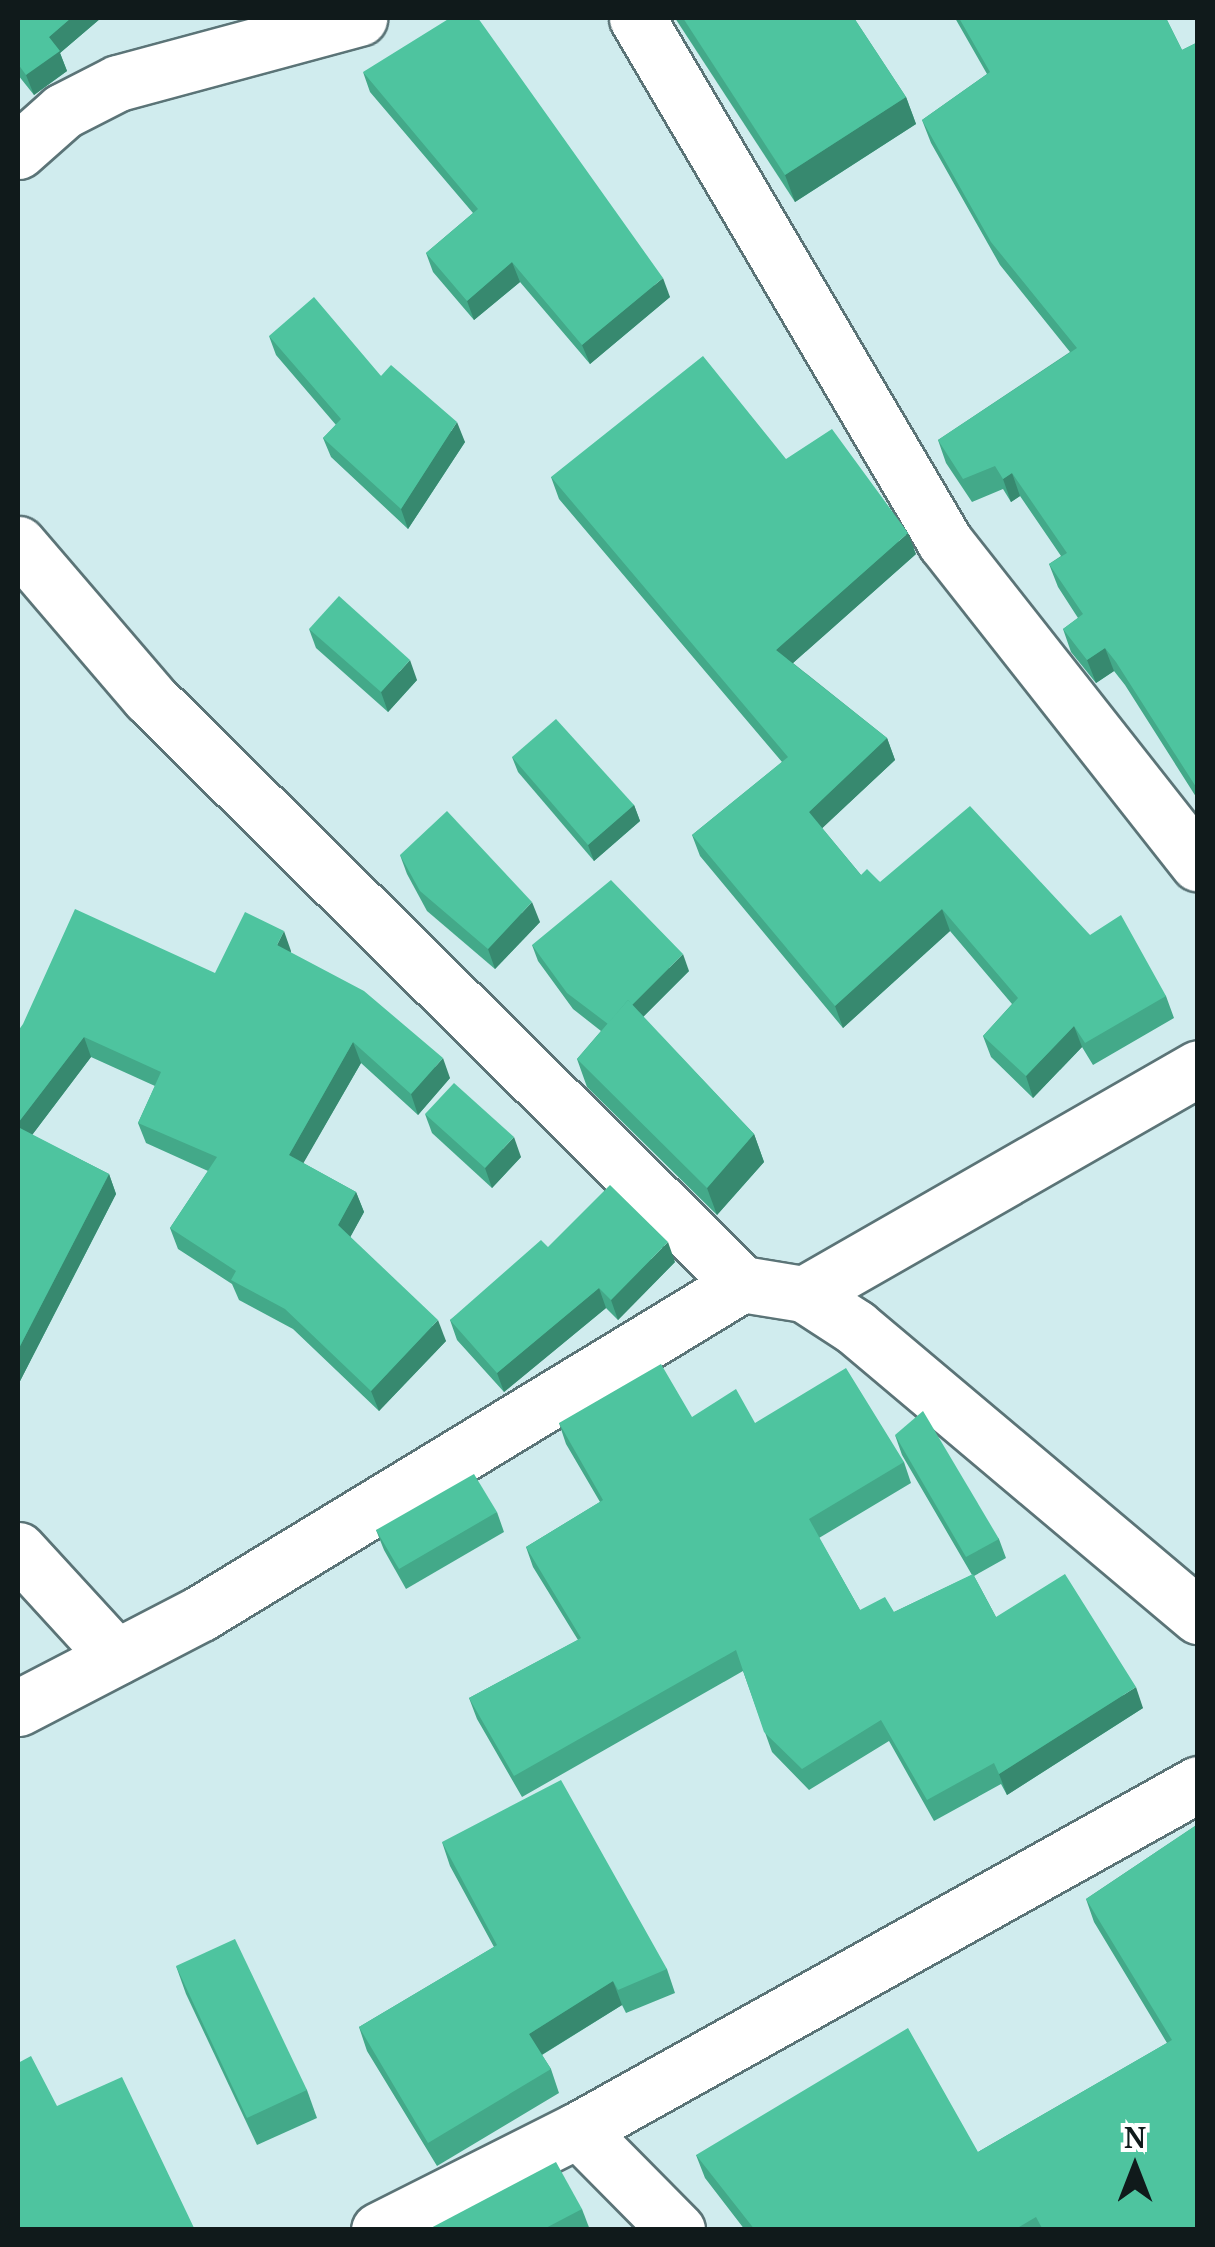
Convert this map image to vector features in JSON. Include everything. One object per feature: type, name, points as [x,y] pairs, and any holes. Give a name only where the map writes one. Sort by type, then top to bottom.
[{"type":"street","points":[[18,151],[62,112],[118,83],[359,18]]},
{"type":"street","points":[[637,18],[945,542],[1198,863]]},
{"type":"street","points":[[18,544],[149,696],[742,1284],[804,1294],[1198,1616]]},
{"type":"street","points":[[804,1294],[1198,1068]]},
{"type":"street","points":[[18,1708],[116,1657],[742,1284]]},
{"type":"street","points":[[18,1550],[116,1657]]},
{"type":"street","points":[[378,2230],[578,2130],[1198,1784]]},
{"type":"street","points":[[578,2130],[677,2230]]},
{"type":"building","points":[[18,18],[71,18],[49,37],[60,51],[26,75],[18,64]]},
{"type":"building","points":[[450,18],[478,18],[663,278],[582,345],[512,262],[467,301],[426,253],[478,209],[363,72]]},
{"type":"building","points":[[683,18],[854,18],[906,97],[785,175]]},
{"type":"building","points":[[959,18],[1166,18],[1182,50],[1198,42],[1198,790],[1105,648],[1087,660],[1063,629],[1083,614],[1049,564],[1067,553],[1012,473],[1003,479],[995,466],[963,479],[938,440],[1077,348],[991,242],[922,120],[990,72]]},
{"type":"building","points":[[314,297],[381,376],[391,365],[457,422],[401,509],[323,438],[341,419],[269,336]]},
{"type":"building","points":[[703,356],[786,459],[832,429],[908,533],[776,650],[887,738],[809,812],[861,875],[867,869],[880,882],[970,806],[1090,935],[1121,915],[1166,996],[1085,1043],[1074,1026],[1026,1076],[983,1036],[1018,998],[942,909],[835,1006],[692,835],[788,757],[551,477]]},
{"type":"building","points":[[339,596],[410,660],[381,692],[309,629]]},
{"type":"building","points":[[556,719],[634,805],[588,845],[512,757]]},
{"type":"building","points":[[447,811],[532,902],[488,949],[420,891],[400,855]]},
{"type":"building","points":[[611,880],[683,954],[632,1005],[628,1000],[608,1024],[567,993],[532,945]]},
{"type":"building","points":[[75,909],[215,973],[245,912],[284,931],[277,945],[364,991],[443,1058],[411,1094],[353,1042],[289,1155],[356,1192],[338,1225],[438,1320],[371,1391],[285,1309],[231,1280],[236,1271],[170,1228],[217,1157],[138,1123],[161,1072],[84,1037],[18,1123],[18,1031]]},
{"type":"building","points":[[628,1000],[754,1134],[707,1188],[577,1059]]},
{"type":"building","points":[[454,1083],[514,1137],[485,1168],[425,1114]]},
{"type":"building","points":[[18,1127],[109,1174],[18,1350]]},
{"type":"building","points":[[610,1185],[668,1242],[611,1300],[599,1288],[497,1373],[450,1320],[541,1240],[548,1247]]},
{"type":"building","points":[[661,1364],[692,1417],[736,1389],[755,1423],[846,1368],[904,1462],[809,1519],[860,1610],[885,1597],[894,1612],[973,1574],[996,1617],[1065,1574],[1136,1687],[999,1774],[994,1763],[927,1800],[881,1720],[802,1769],[764,1732],[736,1650],[514,1776],[469,1698],[581,1638],[526,1547],[603,1500],[559,1423]]},
{"type":"building","points":[[923,1411],[999,1539],[966,1557],[895,1435]]},
{"type":"building","points":[[474,1474],[497,1512],[399,1569],[376,1530]]},
{"type":"building","points":[[561,1780],[667,1969],[618,1990],[613,1981],[529,2034],[551,2069],[428,2143],[359,2027],[497,1945],[442,1842]]},
{"type":"building","points":[[1198,1824],[1198,2230],[1043,2230],[1036,2217],[1014,2230],[755,2230],[696,2155],[908,2028],[978,2152],[1172,2040],[1086,1899]]},
{"type":"building","points":[[235,1939],[307,2090],[247,2118],[176,1966]]},
{"type":"building","points":[[31,2056],[57,2106],[122,2077],[195,2230],[18,2230],[18,2063]]},
{"type":"building","points":[[556,2162],[582,2209],[542,2230],[427,2230]]}]
